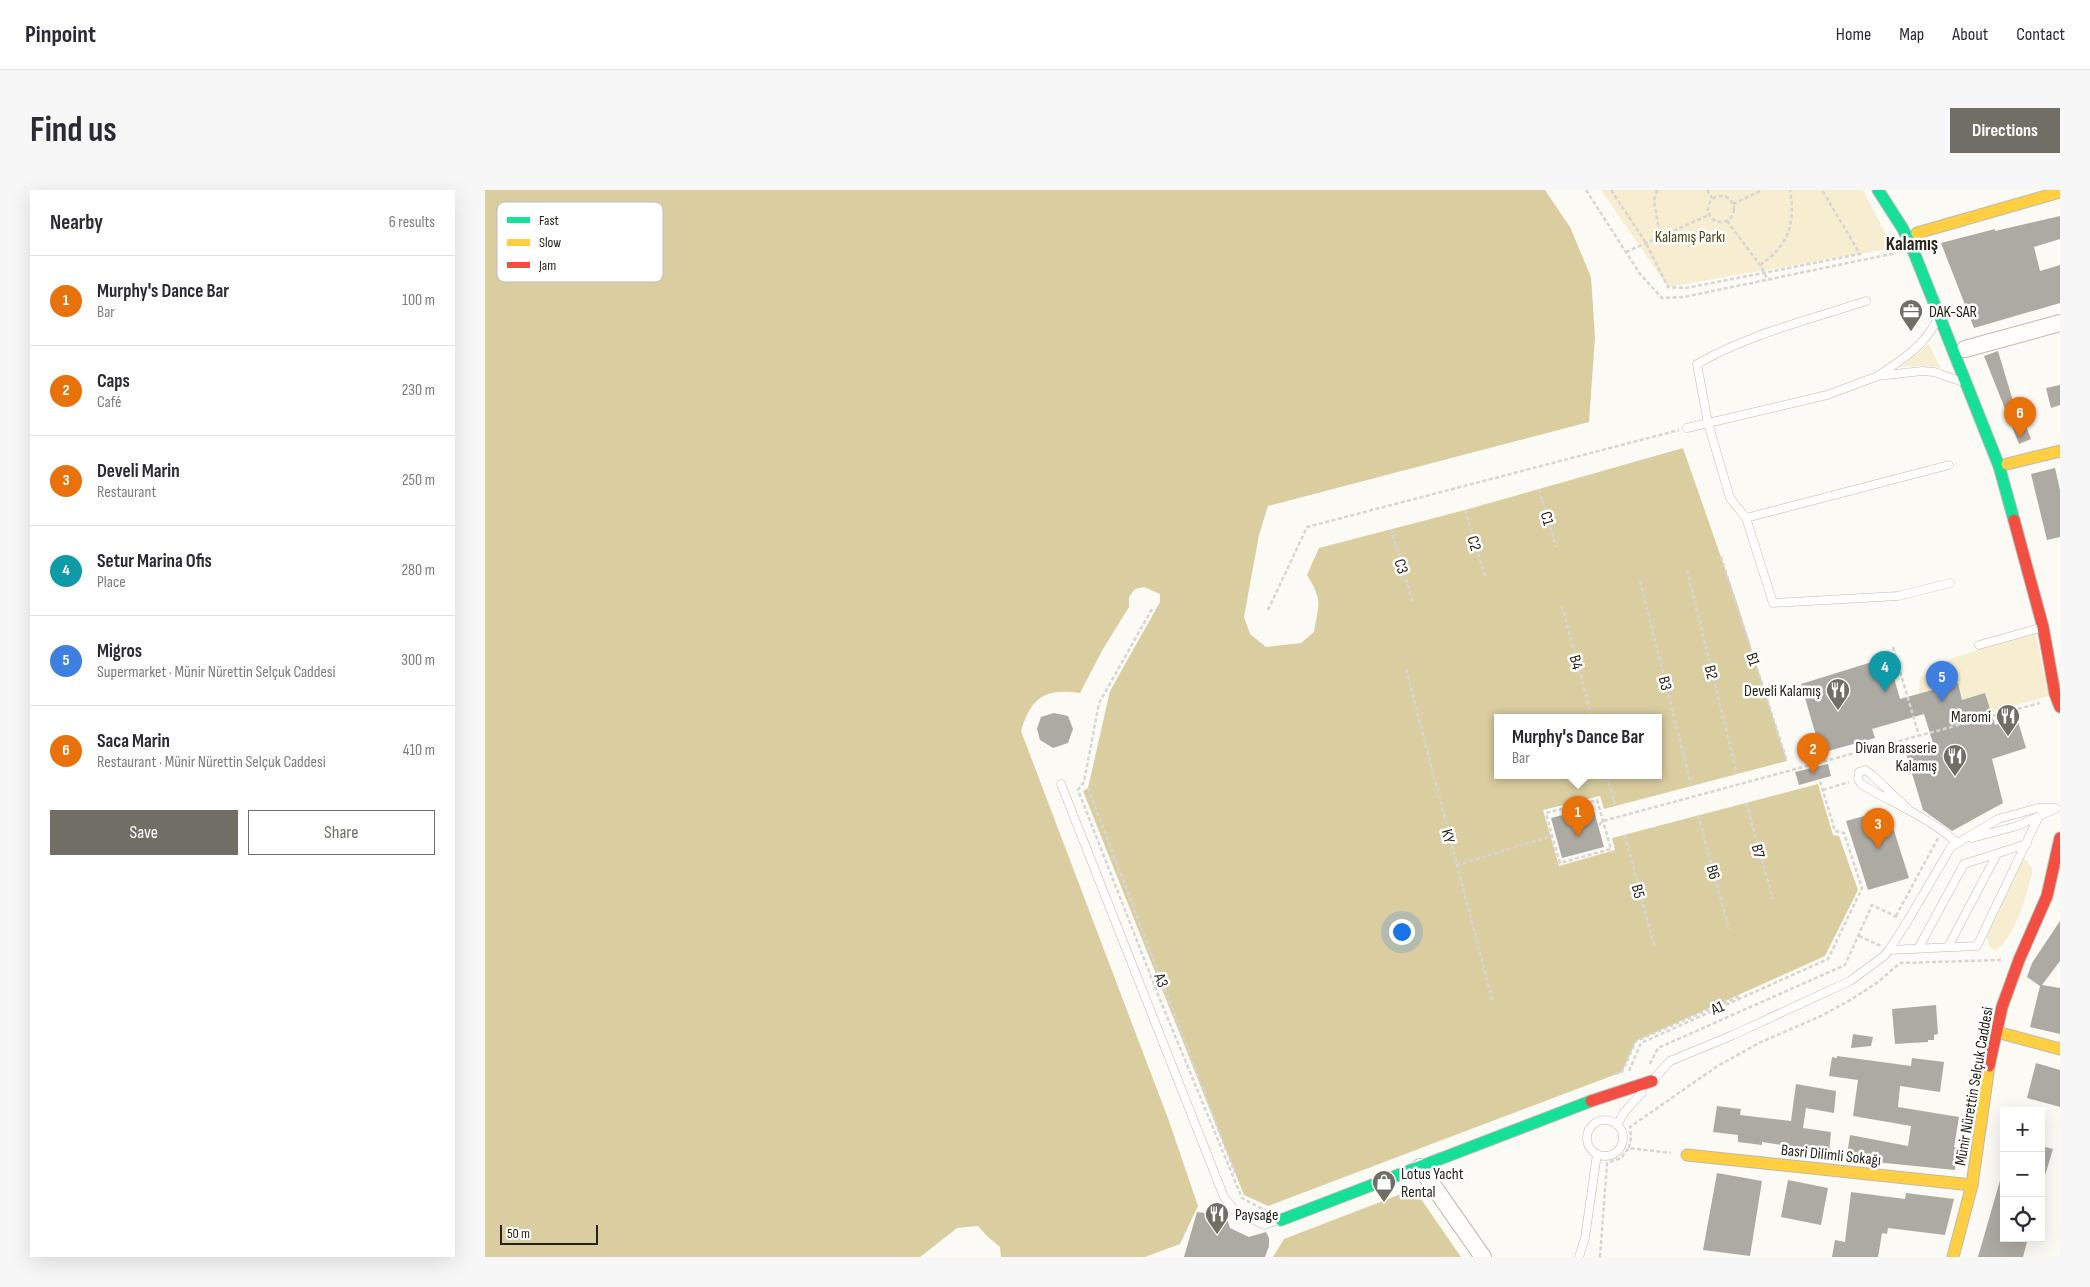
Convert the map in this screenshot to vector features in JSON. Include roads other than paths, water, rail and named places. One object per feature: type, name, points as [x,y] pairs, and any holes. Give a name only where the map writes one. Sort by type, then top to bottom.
[{"type":"street","points":[[1878,190],[1903,229],[1913,250],[1999,466],[2043,627],[2057,698]]},
{"type":"street","points":[[1917,233],[2060,192]]},
{"type":"street","points":[[1897,199],[1917,233],[1965,349],[2007,464],[2059,648]]},
{"type":"street","points":[[1965,349],[2060,323]]},
{"type":"street","points":[[2007,464],[2060,451]]},
{"type":"street","points":[[2057,698],[2060,672]]},
{"type":"street","name":"Münir Nürettin Selçuk Caddesi","points":[[1953,1257],[1972,1185],[1988,1071],[2002,1007],[2019,960],[2047,896],[2060,838]]},
{"type":"street","points":[[1997,1032],[2060,1049]]},
{"type":"street","points":[[1281,1220],[1594,1100],[1652,1081]]},
{"type":"street","name":"Basri Dilimli Sokağı","points":[[1687,1155],[1972,1185]]},
{"type":"street","points":[[1420,1167],[1483,1257]]},
{"type":"lane","points":[[1866,301],[1779,328],[1715,353],[1697,364],[1708,423],[1730,498],[1746,518],[1773,603],[1898,596],[1950,583]]},
{"type":"lane","points":[[1687,428],[1827,396],[1877,376],[1918,346],[1932,330],[1939,316]]},
{"type":"lane","points":[[1877,376],[1922,371],[1952,377],[1966,384]]},
{"type":"lane","points":[[1746,518],[1949,465]]},
{"type":"lane","points":[[1979,645],[2029,629],[2043,627]]},
{"type":"lane","points":[[1907,808],[1868,771],[1859,772],[1858,779],[1869,789],[1907,808],[1960,841],[2017,826],[2058,808]]},
{"type":"lane","points":[[1061,784],[1224,1197],[1234,1210],[1264,1224],[1281,1220]]},
{"type":"lane","points":[[1617,1125],[1625,1111],[1670,1060],[1733,1035],[1850,981],[1884,956],[1907,922],[1948,850],[1960,841],[1998,819],[2038,808],[2058,808]]},
{"type":"lane","points":[[1889,950],[1919,947],[1977,946],[2038,818]]},
{"type":"lane","points":[[1919,947],[1964,864],[2027,844]]},
{"type":"lane","points":[[1949,947],[1997,854]]},
{"type":"lane","points":[[1604,1120],[1617,1125],[1623,1134],[1623,1140],[1618,1150],[1608,1156],[1597,1154],[1589,1146],[1587,1140],[1589,1129],[1593,1124],[1604,1120]]},
{"type":"lane","points":[[1579,1257],[1585,1238],[1597,1154]]},
{"type":"place","name":"DAK-SAR","points":[[1911,332]]},
{"type":"place","name":"Saca Marin","points":[[2020,438]]},
{"type":"place","name":"Setur Marina Ofis","points":[[1885,692]]},
{"type":"place","name":"Migros","points":[[1942,702]]},
{"type":"place","name":"Develi Kalamış","points":[[1838,711]]},
{"type":"place","name":"Maromi","points":[[2008,737]]},
{"type":"place","name":"Caps","points":[[1813,774]]},
{"type":"place","name":"Divan Brasserie Kalamış","points":[[1955,777]]},
{"type":"place","name":"Murphy's Dance Bar","points":[[1578,837]]},
{"type":"place","name":"Develi Marin","points":[[1878,849]]},
{"type":"place","name":"Lotus Yacht Rental","points":[[1384,1203]]},
{"type":"place","name":"Paysage","points":[[1217,1235]]},
{"type":"district","name":"Kalamış","points":[[1912,243]]},
{"type":"park label","name":"Kalamış Parkı","points":[[1690,236]]}]
